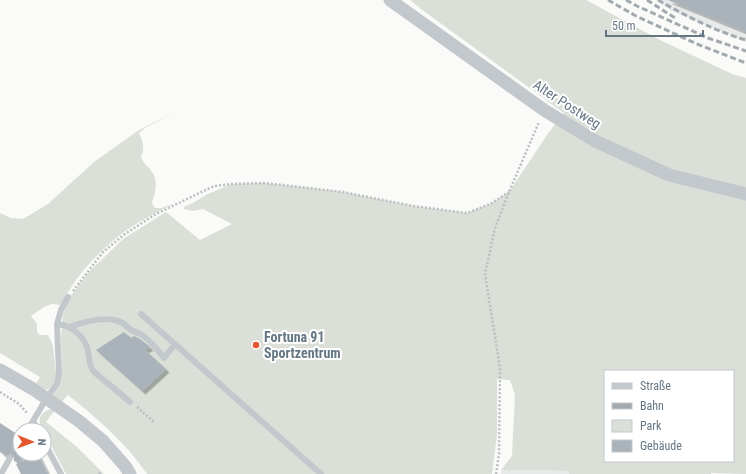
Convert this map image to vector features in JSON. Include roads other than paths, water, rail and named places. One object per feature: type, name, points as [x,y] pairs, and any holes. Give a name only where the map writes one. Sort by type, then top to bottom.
[{"type":"street","name":"Alter Postweg","points":[[390,0],[544,110],[595,141],[669,175],[746,194]]},
{"type":"street","points":[[0,370],[33,389],[79,421],[103,441],[130,474]]},
{"type":"lane","points":[[33,421],[57,384],[59,374],[57,324],[68,298]]},
{"type":"lane","points":[[141,314],[321,474]]},
{"type":"lane","points":[[69,327],[81,322],[110,319],[120,321],[130,329],[143,336],[164,358],[176,344]]},
{"type":"lane","points":[[57,324],[63,324],[69,327],[82,337],[88,349],[92,369],[130,402]]},
{"type":"lane","points":[[52,457],[61,474]]},
{"type":"lane","points":[[0,474],[10,458]]},
{"type":"railway","points":[[608,0],[636,16],[697,44],[746,63]]},
{"type":"railway","points":[[626,0],[708,38],[746,51]]},
{"type":"railway","points":[[647,0],[675,18]]},
{"type":"railway","points":[[658,0],[701,23],[746,40]]},
{"type":"place","name":"Fortuna 91 Sportzentrum","points":[[256,345]]}]
